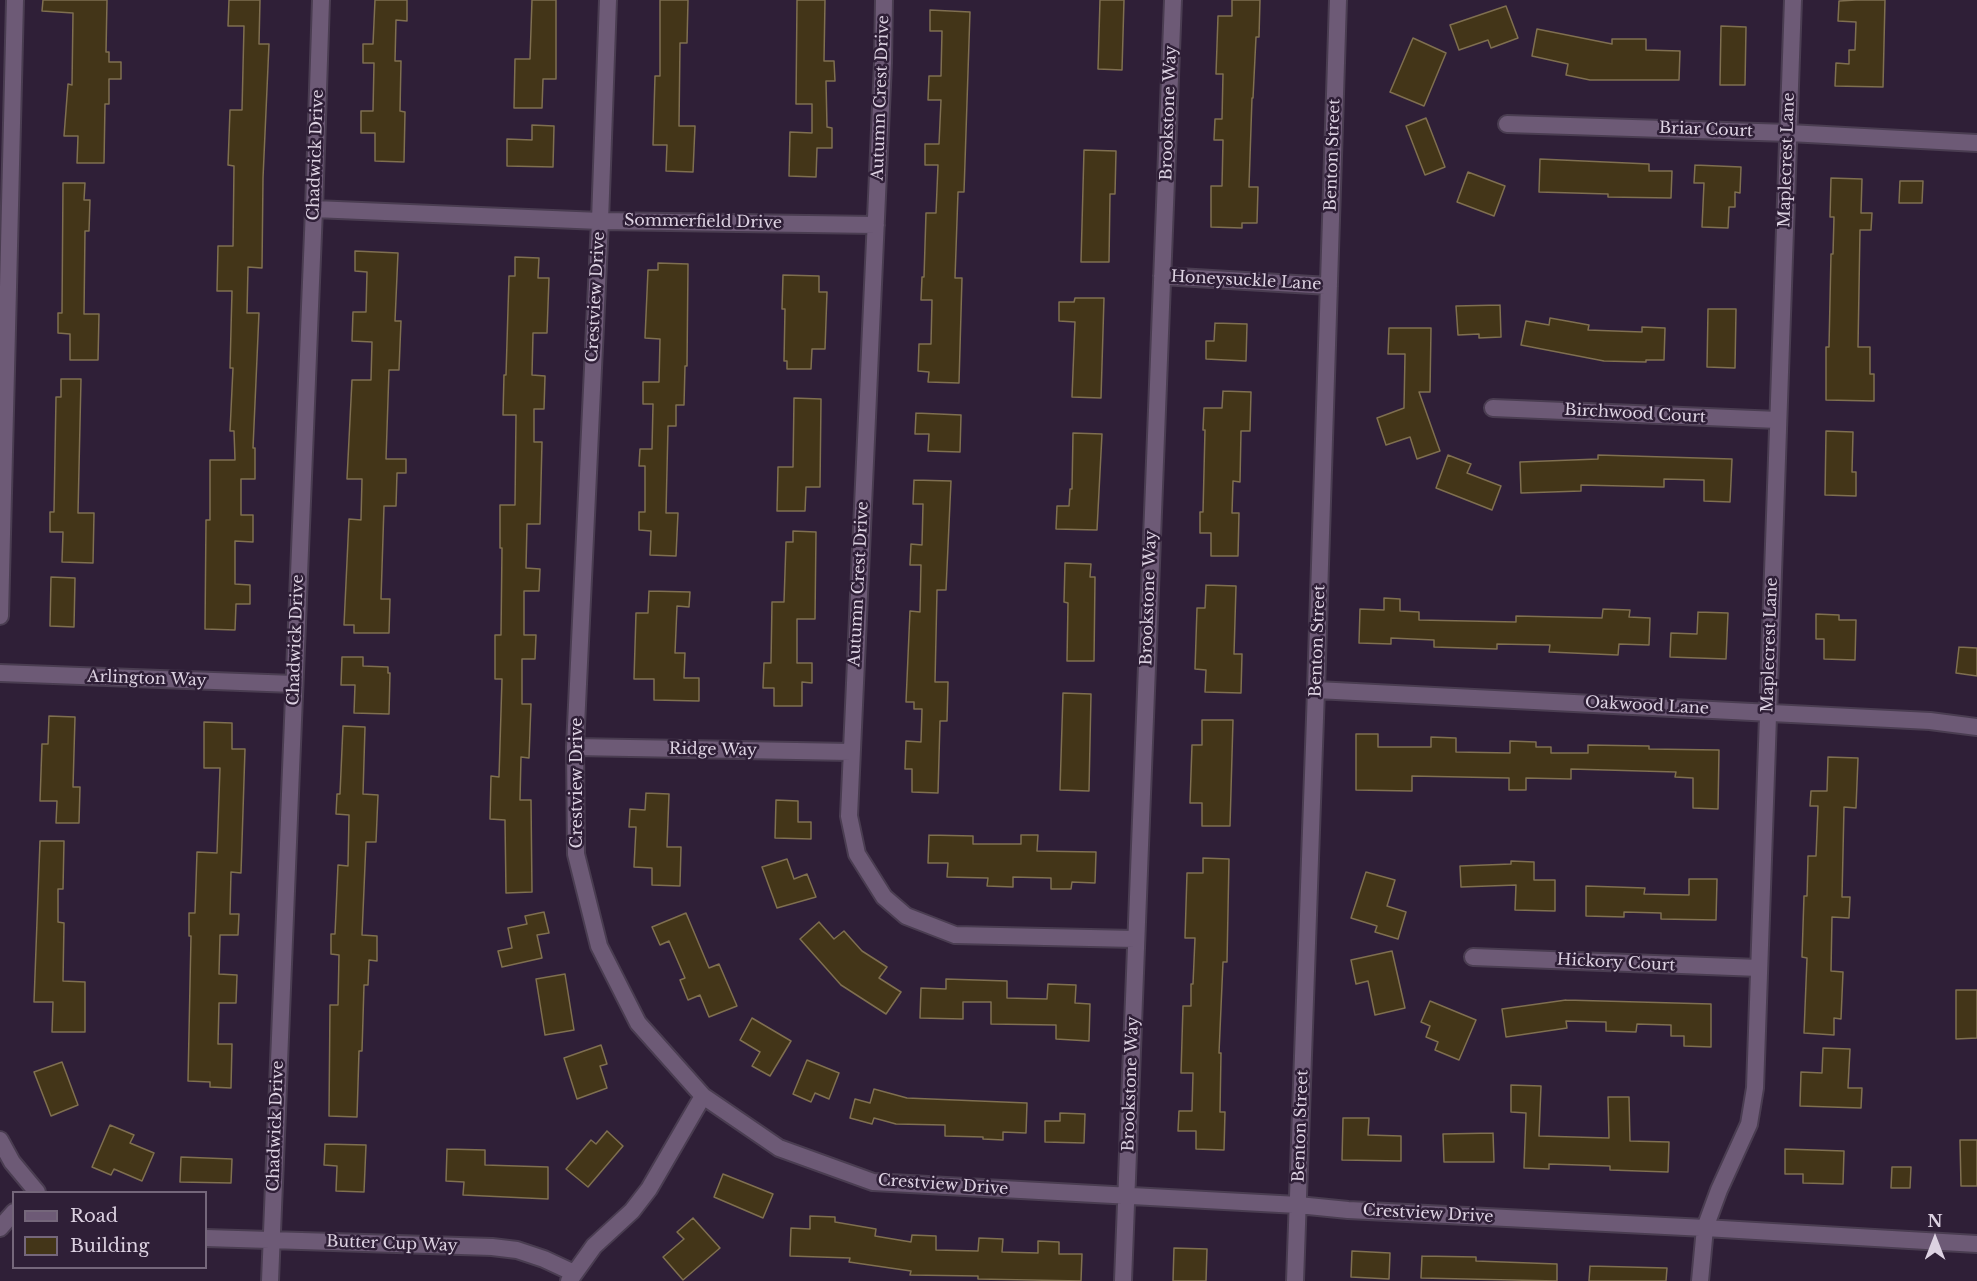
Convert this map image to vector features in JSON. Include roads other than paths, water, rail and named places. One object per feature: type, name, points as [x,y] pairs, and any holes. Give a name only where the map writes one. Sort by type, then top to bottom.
[{"type":"street","points":[[0,616],[15,0]]},
{"type":"street","name":"Chadwick Drive","points":[[270,1281],[321,0]]},
{"type":"street","name":"Crestview Drive","points":[[608,0],[575,747],[576,854],[599,946],[638,1023],[703,1096],[779,1148],[873,1182],[1977,1244]]},
{"type":"street","name":"Autumn Crest Drive","points":[[884,0],[876,225],[851,752],[849,816],[857,854],[884,897],[906,916],[955,935],[1135,939]]},
{"type":"street","name":"Brookstone Way","points":[[1123,1281],[1173,0]]},
{"type":"street","name":"Benton Street","points":[[1295,1281],[1338,0]]},
{"type":"street","name":"Maplecrest Lane","points":[[1700,1281],[1705,1228],[1719,1190],[1749,1124],[1753,1105],[1793,0]]},
{"type":"street","name":"Briar Court","points":[[1507,123],[1789,133],[1977,143]]},
{"type":"street","name":"Sommerfield Drive","points":[[314,209],[600,221],[876,225]]},
{"type":"street","name":"Honeysuckle Lane","points":[[1162,276],[1329,286]]},
{"type":"street","name":"Birchwood Court","points":[[1493,408],[1778,420]]},
{"type":"street","name":"Arlington Way","points":[[0,673],[294,684]]},
{"type":"street","name":"Oakwood Lane","points":[[1316,690],[1930,721],[1977,727]]},
{"type":"street","name":"Ridge Way","points":[[575,747],[851,752]]},
{"type":"street","name":"Hickory Court","points":[[1473,957],[1759,968]]},
{"type":"street","points":[[571,1277],[594,1246],[632,1211],[649,1189],[703,1096]]},
{"type":"street","points":[[0,1140],[12,1162],[33,1191]]},
{"type":"street","points":[[0,1228],[12,1214]]},
{"type":"street","name":"Butter Cup Way","points":[[207,1238],[492,1247],[517,1250],[544,1259],[571,1277]]}]
